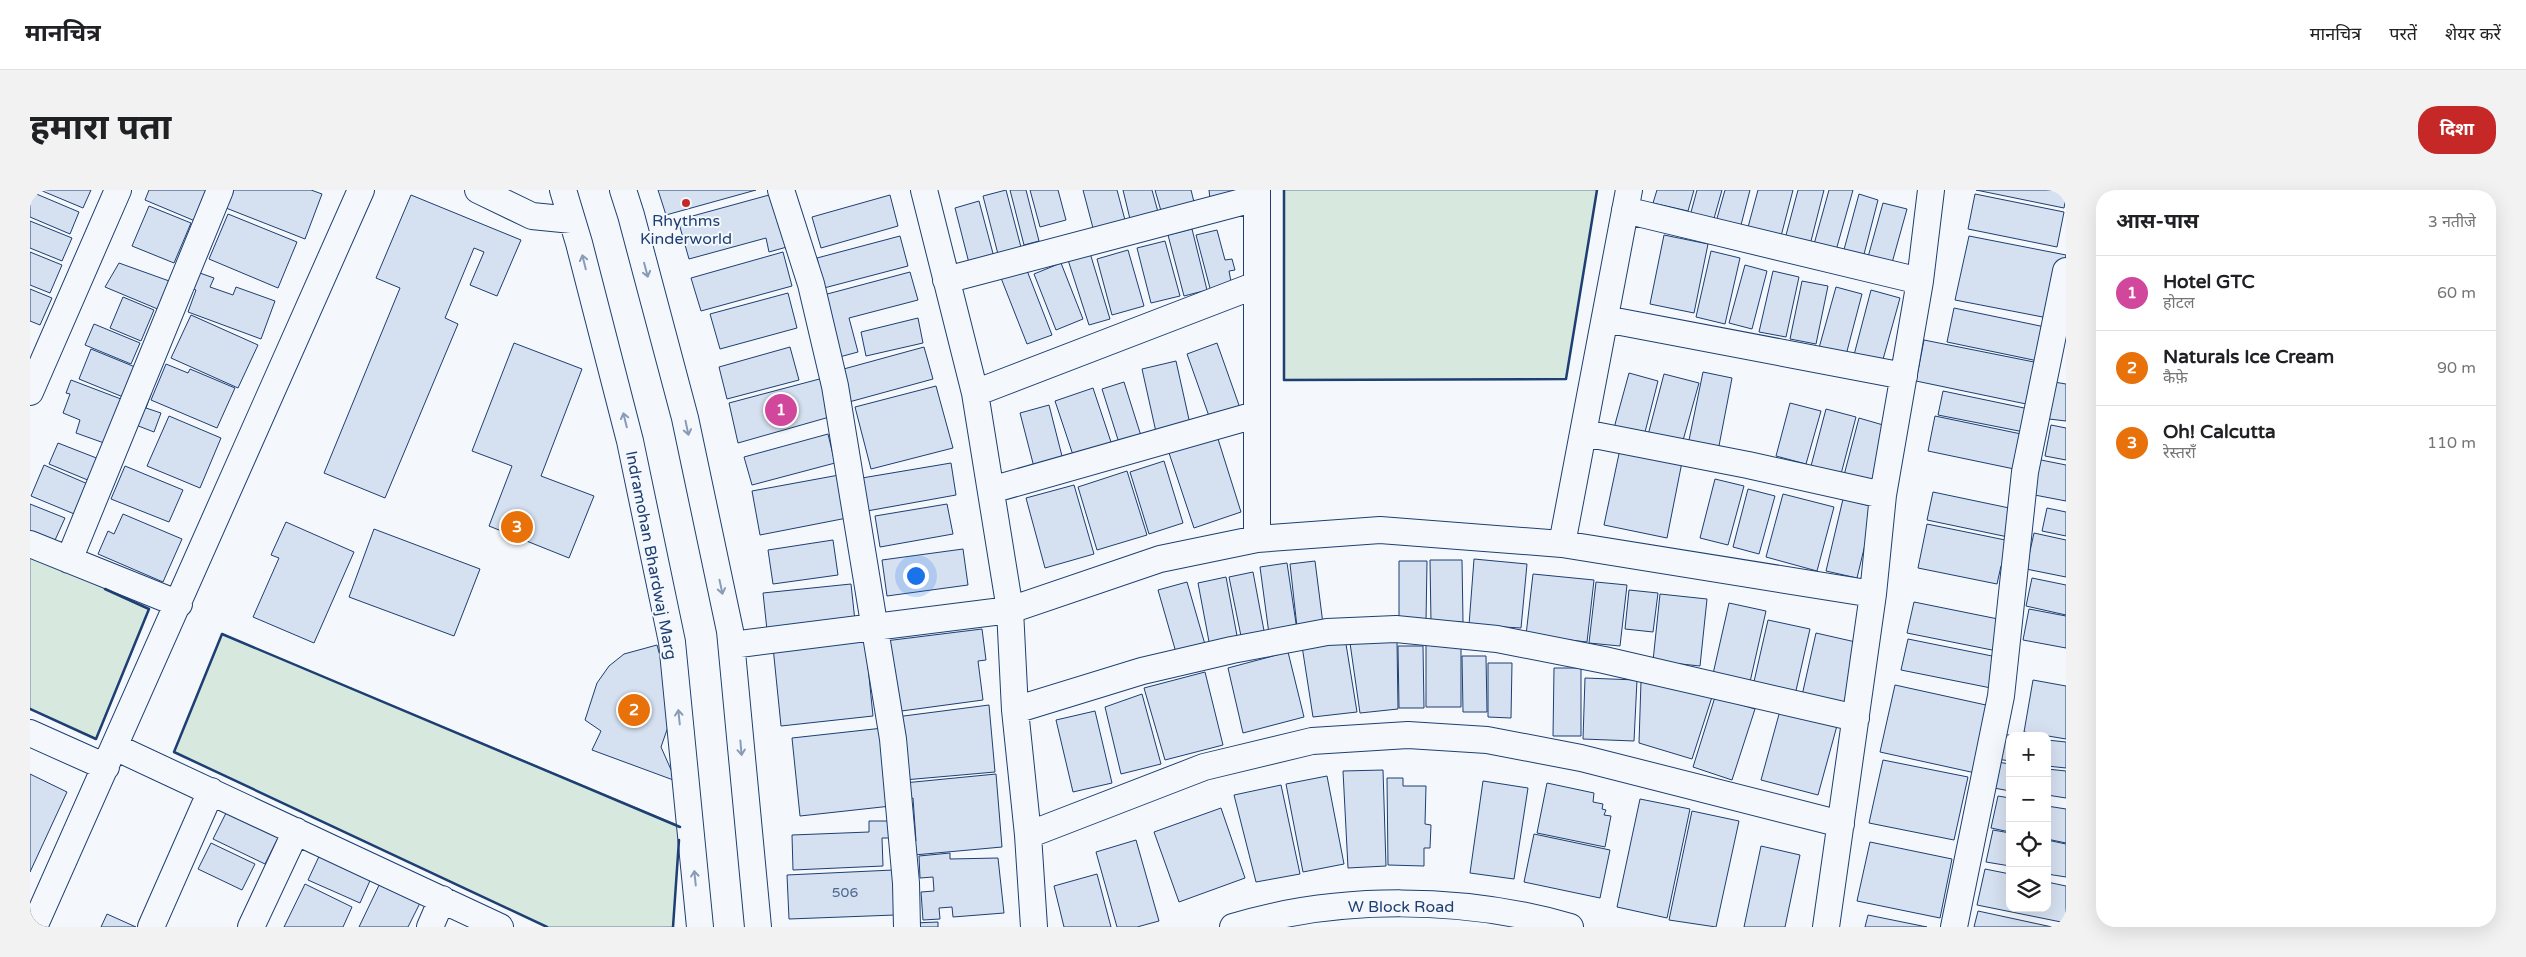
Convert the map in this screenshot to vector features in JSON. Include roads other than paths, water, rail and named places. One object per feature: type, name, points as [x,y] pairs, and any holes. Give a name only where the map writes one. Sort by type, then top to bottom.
[{"type":"street","points":[[30,392],[118,190]]},
{"type":"street","points":[[69,560],[220,190]]},
{"type":"street","points":[[34,927],[179,604],[361,190]]},
{"type":"street","points":[[478,190],[532,216],[572,220]]},
{"type":"street","name":"Indramohan Bhardwaj Marg","points":[[563,190],[630,441],[672,642],[700,927]]},
{"type":"street","points":[[622,190],[634,225],[685,418],[732,645],[758,927]]},
{"type":"street","points":[[781,190],[811,284],[835,386],[893,739],[906,883],[907,927]]},
{"type":"street","points":[[924,190],[975,393],[1010,610],[1015,710],[1028,834],[1034,927]]},
{"type":"street","points":[[1826,927],[1873,594],[1883,495],[1920,281],[1931,190]]},
{"type":"street","points":[[946,280],[1257,194],[1255,415],[1257,539]]},
{"type":"street","points":[[1562,544],[1627,200],[1920,281]]},
{"type":"street","points":[[1954,927],[2001,696],[2025,472],[2066,271]]},
{"type":"street","points":[[975,393],[1256,286]]},
{"type":"street","points":[[1605,319],[1904,376]]},
{"type":"street","points":[[991,490],[1255,415]]},
{"type":"street","points":[[1584,433],[1748,465],[1883,495]]},
{"type":"street","points":[[732,645],[874,625],[1010,610],[1160,559],[1257,539],[1380,530],[1562,544],[1873,594]]},
{"type":"street","points":[[30,544],[179,604]]},
{"type":"street","points":[[1015,710],[1142,671],[1232,650],[1326,632],[1396,628],[1507,641],[1614,662],[1856,718]]},
{"type":"street","points":[[30,733],[111,757],[211,791],[500,927]]},
{"type":"street","points":[[1028,834],[1204,767],[1312,741],[1408,735],[1487,740],[1581,758],[1840,824]]},
{"type":"street","points":[[151,927],[211,791]]},
{"type":"street","points":[[252,927],[296,831]]},
{"type":"street","points":[[430,927],[442,899]]},
{"type":"street","name":"W Block Road","points":[[1246,925],[1349,905],[1450,916],[1541,919],[1570,927]]},
{"type":"place","name":"Rhythms Kinderworld","points":[[686,203]]},
{"type":"place","name":"Hotel GTC","points":[[781,410]]},
{"type":"place","name":"Oh! Calcutta","points":[[517,527]]},
{"type":"place","name":"Naturals Ice Cream","points":[[634,710]]}]
